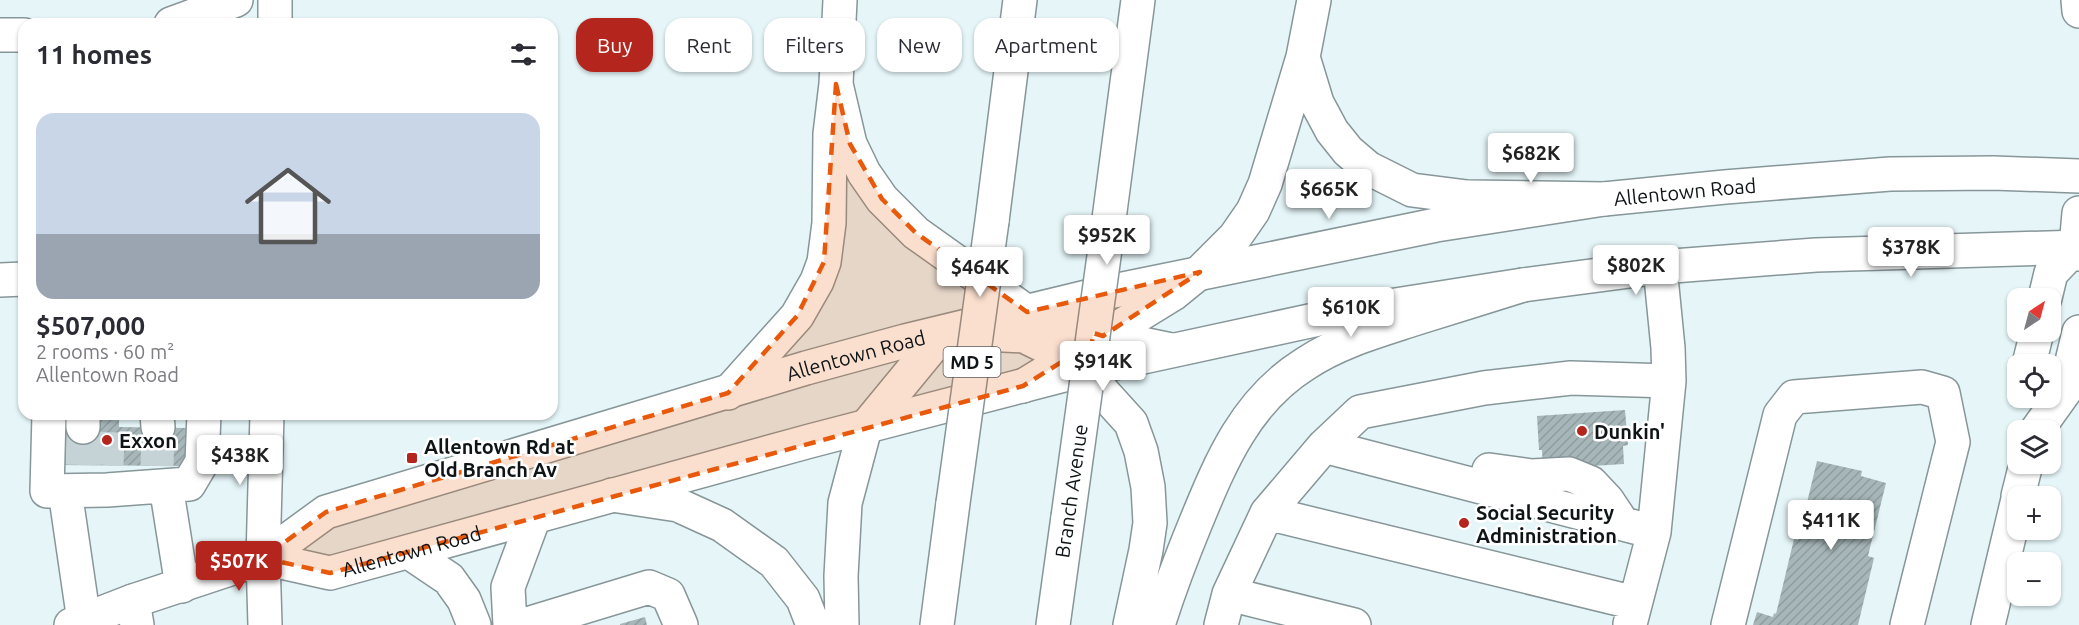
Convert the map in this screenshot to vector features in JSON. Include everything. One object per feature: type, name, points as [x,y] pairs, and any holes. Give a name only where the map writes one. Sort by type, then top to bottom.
[{"type":"main road","points":[[187,18],[236,0]]},
{"type":"main road","points":[[275,0],[275,18]]},
{"type":"main road","points":[[728,393],[797,316],[824,262],[829,223],[830,134],[836,84],[840,0]]},
{"type":"main road","name":"MD 5","points":[[937,625],[1020,0]]},
{"type":"main road","name":"Branch Avenue","points":[[1053,625],[1138,0]]},
{"type":"main road","points":[[1076,364],[1103,336],[1173,294],[1200,272],[1235,237],[1253,211],[1265,184],[1303,57],[1314,0]]},
{"type":"main road","points":[[2079,0],[2079,11]]},
{"type":"main road","points":[[0,35],[18,35]]},
{"type":"main road","points":[[1303,57],[1317,103],[1332,131],[1368,168],[1412,190],[1467,197],[1604,199]]},
{"type":"main road","points":[[836,84],[850,144],[864,173],[882,199],[916,233],[1027,312],[1103,336],[1172,350]]},
{"type":"main road","name":"Allentown Road","points":[[78,623],[135,613],[182,586],[263,558],[326,512],[806,368],[944,332],[1200,272],[1436,225],[1604,199],[1890,174],[1993,173],[2079,176]]},
{"type":"main road","points":[[2047,288],[2051,273],[2078,249],[2079,213]]},
{"type":"main road","name":"Allentown Road","points":[[263,558],[330,573],[612,495],[1023,386],[1076,364],[1172,350],[1351,312],[1523,285],[1660,267],[1816,255],[2078,249]]},
{"type":"main road","points":[[1267,513],[1632,614],[1654,532],[1669,381],[1660,267]]},
{"type":"main road","points":[[0,280],[18,279]]},
{"type":"main road","points":[[1158,625],[1170,588],[1219,465],[1239,430],[1280,382],[1304,364],[1329,350],[1367,334],[1523,285]]},
{"type":"main road","points":[[842,625],[841,576],[845,503],[865,428],[944,332],[1024,336],[1076,364],[1131,423],[1141,451],[1148,487],[1150,523],[1130,625]]},
{"type":"main road","points":[[2044,420],[2065,391],[2079,332]]},
{"type":"main road","points":[[1221,625],[1229,594],[1267,513],[1324,446],[1360,412],[1484,388],[1571,378],[1669,381]]},
{"type":"main road","points":[[1728,625],[1780,415],[1794,397],[1922,387],[1943,393],[1953,442],[1907,625]]},
{"type":"main road","points":[[49,420],[47,491],[88,480],[160,479],[189,484],[202,462],[204,420]]},
{"type":"main road","points":[[265,625],[263,558],[267,420]]},
{"type":"main road","points":[[1324,446],[1654,532]]},
{"type":"main road","points":[[160,479],[182,586]]},
{"type":"main road","points":[[78,623],[88,480]]},
{"type":"main road","points":[[612,495],[678,505],[722,525],[774,562],[803,599],[813,625]]},
{"type":"main road","points":[[510,625],[508,587],[534,517]]},
{"type":"main road","points":[[1988,625],[2008,540]]},
{"type":"main road","points":[[409,552],[449,579],[464,600],[474,625]]},
{"type":"main road","points":[[524,625],[649,587],[668,595],[681,625]]},
{"type":"main road","points":[[1229,594],[1354,625]]},
{"type":"highlighted area","points":[[836,84],[850,144],[882,199],[916,233],[1027,312],[1200,272],[1103,336],[1093,333],[1092,343],[1023,386],[330,573],[263,558],[326,512],[728,393],[797,316],[824,262]]},
{"type":"building","name":"Dunkin'","points":[[1625,410],[1628,445],[1623,446],[1624,464],[1543,469],[1542,450],[1539,450],[1537,416]]},
{"type":"building","points":[[92,420],[119,420],[119,427],[187,428],[187,466],[52,465],[52,428],[83,427]]},
{"type":"building","points":[[1817,461],[1862,471],[1861,476],[1886,483],[1868,556],[1874,558],[1858,625],[1753,625],[1757,612],[1773,617],[1774,613],[1776,614],[1794,539],[1798,540]]},
{"type":"building","points":[[645,617],[647,625],[620,625],[620,624]]},
{"type":"tunnel","points":[[107,465],[109,420]]},
{"type":"tunnel","points":[[82,465],[83,427]]},
{"type":"tunnel","points":[[157,466],[158,427]]},
{"type":"place","name":"Dunkin'","points":[[1582,431]]},
{"type":"place","name":"Exxon","points":[[107,440]]},
{"type":"place","name":"Allentown Rd at Old Branch Av","points":[[412,458]]},
{"type":"place","name":"Social Security Administration","points":[[1464,523]]}]
